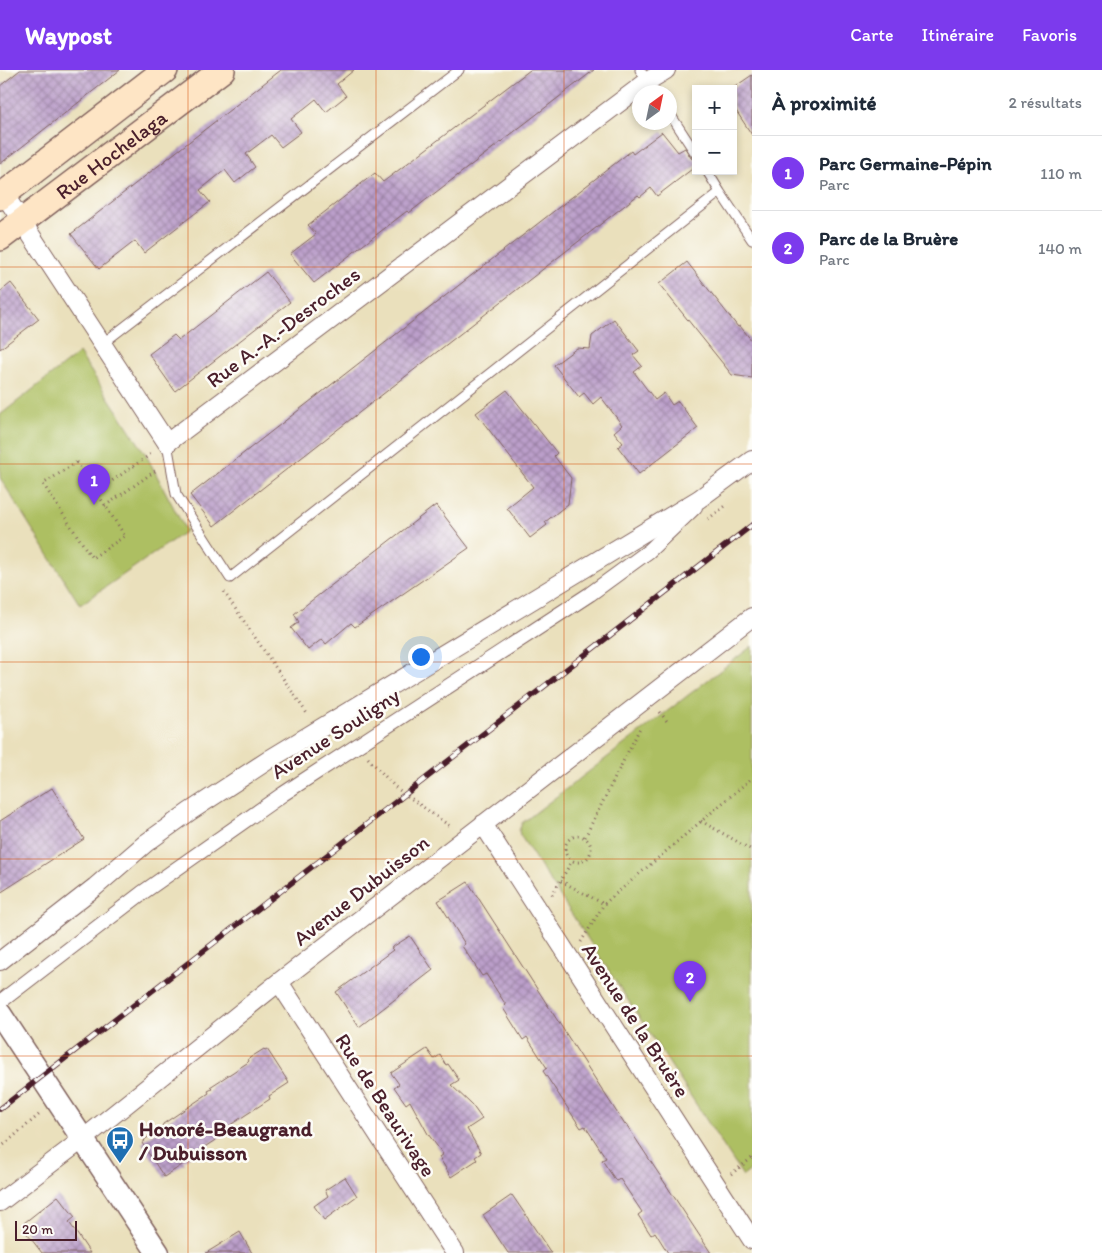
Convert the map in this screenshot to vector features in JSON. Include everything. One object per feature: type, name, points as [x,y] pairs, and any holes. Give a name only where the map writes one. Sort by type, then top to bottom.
[{"type":"main road","name":"Rue Hochelaga","points":[[2,195],[166,70]]},
{"type":"main road","name":"Rue Hochelaga","points":[[0,238],[222,70]]},
{"type":"street","name":"Rue A.-A.-Desroches","points":[[167,443],[648,81],[666,70]]},
{"type":"street","points":[[2,195],[23,221],[167,443]]},
{"type":"street","name":"Avenue Souligny","points":[[0,961],[95,887],[146,843],[220,791],[286,749],[676,513],[719,485],[752,460]]},
{"type":"street","name":"Avenue Souligny","points":[[0,1002],[142,893],[283,794],[597,588],[649,551],[719,485]]},
{"type":"street","name":"Avenue Dubuisson","points":[[0,1202],[83,1139],[279,982],[752,617]]},
{"type":"street","name":"Avenue de la Bruère","points":[[483,824],[752,1240]]},
{"type":"street","name":"Rue de Beaurivage","points":[[279,982],[455,1253]]},
{"type":"street","points":[[0,1014],[158,1253]]},
{"type":"lane","points":[[102,344],[459,70]]},
{"type":"lane","points":[[677,125],[692,148]]},
{"type":"lane","points":[[709,175],[752,240]]},
{"type":"lane","points":[[167,443],[176,494],[230,578],[720,192]]},
{"type":"path","points":[[96,492],[167,443]]},
{"type":"path","points":[[105,506],[170,461]]},
{"type":"path","points":[[76,462],[105,506],[125,536],[92,558],[43,484],[76,462]]},
{"type":"path","points":[[230,578],[218,584],[310,718]]},
{"type":"path","points":[[585,837],[644,720]]},
{"type":"path","points":[[364,754],[380,768],[395,787],[465,838]]},
{"type":"path","points":[[570,959],[604,904],[752,778]]},
{"type":"path","points":[[701,822],[752,850]]},
{"type":"path","points":[[576,835],[585,837],[591,844],[591,853],[585,860],[572,861],[566,854],[566,842],[576,835]]},
{"type":"path","points":[[540,913],[572,861]]},
{"type":"path","points":[[561,881],[604,904]]},
{"type":"path","points":[[0,1148],[57,1100]]},
{"type":"path","points":[[716,1185],[752,1158]]},
{"type":"green space","points":[[79,353],[145,453],[186,531],[80,605],[0,478],[0,415]]},
{"type":"green space","points":[[752,646],[752,1169],[743,1176],[519,831],[522,823]]},
{"type":"building","points":[[20,70],[120,70],[0,164],[0,86]]},
{"type":"building","points":[[281,70],[354,70],[337,84],[346,96],[326,112],[316,99],[291,119],[301,132],[281,147],[271,135],[246,154],[255,167],[235,183],[225,170],[200,190],[210,202],[144,253],[135,241],[99,269],[71,234]]},
{"type":"building","points":[[530,70],[594,70],[409,213],[407,211],[314,283],[290,254],[316,234],[308,225],[375,173],[383,182]]},
{"type":"building","points":[[752,75],[752,135],[737,112],[737,85]]},
{"type":"building","points":[[662,132],[678,152],[685,148],[692,158],[692,169],[657,196],[651,188],[640,197],[638,195],[214,526],[190,495],[631,151],[633,154]]},
{"type":"building","points":[[687,262],[738,327],[740,326],[752,341],[752,378],[732,375],[659,284]]},
{"type":"building","points":[[266,272],[290,302],[175,391],[149,354],[174,335],[179,340]]},
{"type":"building","points":[[11,283],[39,319],[0,349],[0,292]]},
{"type":"building","points":[[614,319],[639,351],[633,355],[642,366],[634,372],[655,400],[664,393],[672,405],[678,401],[698,428],[639,474],[618,447],[623,443],[614,432],[622,425],[601,397],[593,404],[584,393],[579,397],[554,365],[577,348],[590,349],[592,336]]},
{"type":"building","points":[[507,390],[557,453],[554,456],[571,478],[568,504],[545,522],[547,525],[530,538],[507,508],[533,487],[476,413]]},
{"type":"building","points":[[436,505],[469,548],[355,627],[351,623],[326,644],[322,639],[308,650],[291,628],[299,622],[294,614]]},
{"type":"building","points":[[52,788],[84,839],[0,893],[0,821]]},
{"type":"building","points":[[468,882],[625,1125],[711,1253],[668,1253],[655,1232],[651,1235],[638,1215],[642,1212],[620,1179],[616,1181],[602,1160],[606,1158],[585,1126],[581,1128],[543,1071],[547,1068],[527,1037],[523,1040],[503,1008],[506,1005],[486,974],[482,976],[462,946],[465,944],[438,901]]},
{"type":"building","points":[[410,936],[433,970],[359,1027],[336,992],[393,950],[391,948]]},
{"type":"building","points":[[267,1049],[289,1083],[269,1096],[270,1099],[221,1131],[223,1135],[183,1161],[185,1163],[164,1177],[142,1143],[144,1140],[162,1128],[163,1124],[209,1093],[208,1091],[212,1089],[210,1087],[247,1063],[248,1059]]},
{"type":"building","points":[[427,1049],[434,1059],[440,1055],[446,1065],[448,1064],[459,1080],[451,1085],[472,1105],[482,1119],[467,1129],[481,1153],[475,1157],[477,1160],[451,1177],[439,1157],[443,1154],[428,1134],[410,1101],[406,1104],[394,1087],[399,1084],[391,1073]]},
{"type":"building","points":[[345,1177],[357,1196],[324,1220],[314,1206],[328,1196],[325,1190]]},
{"type":"building","points":[[512,1195],[551,1253],[508,1253],[483,1215]]},
{"type":"building","points":[[58,1196],[75,1217],[69,1222],[90,1253],[42,1253],[25,1231],[28,1229],[24,1223]]},
{"type":"building","points":[[240,1232],[252,1253],[206,1253]]},
{"type":"railway","points":[[0,1109],[752,525]]},
{"type":"place","name":"Parc Germaine-Pépin","points":[[94,505]]},
{"type":"place","name":"Parc de la Bruère","points":[[690,1002]]},
{"type":"place","name":"Honoré-Beaugrand / Dubuisson","points":[[120,1164]]}]
